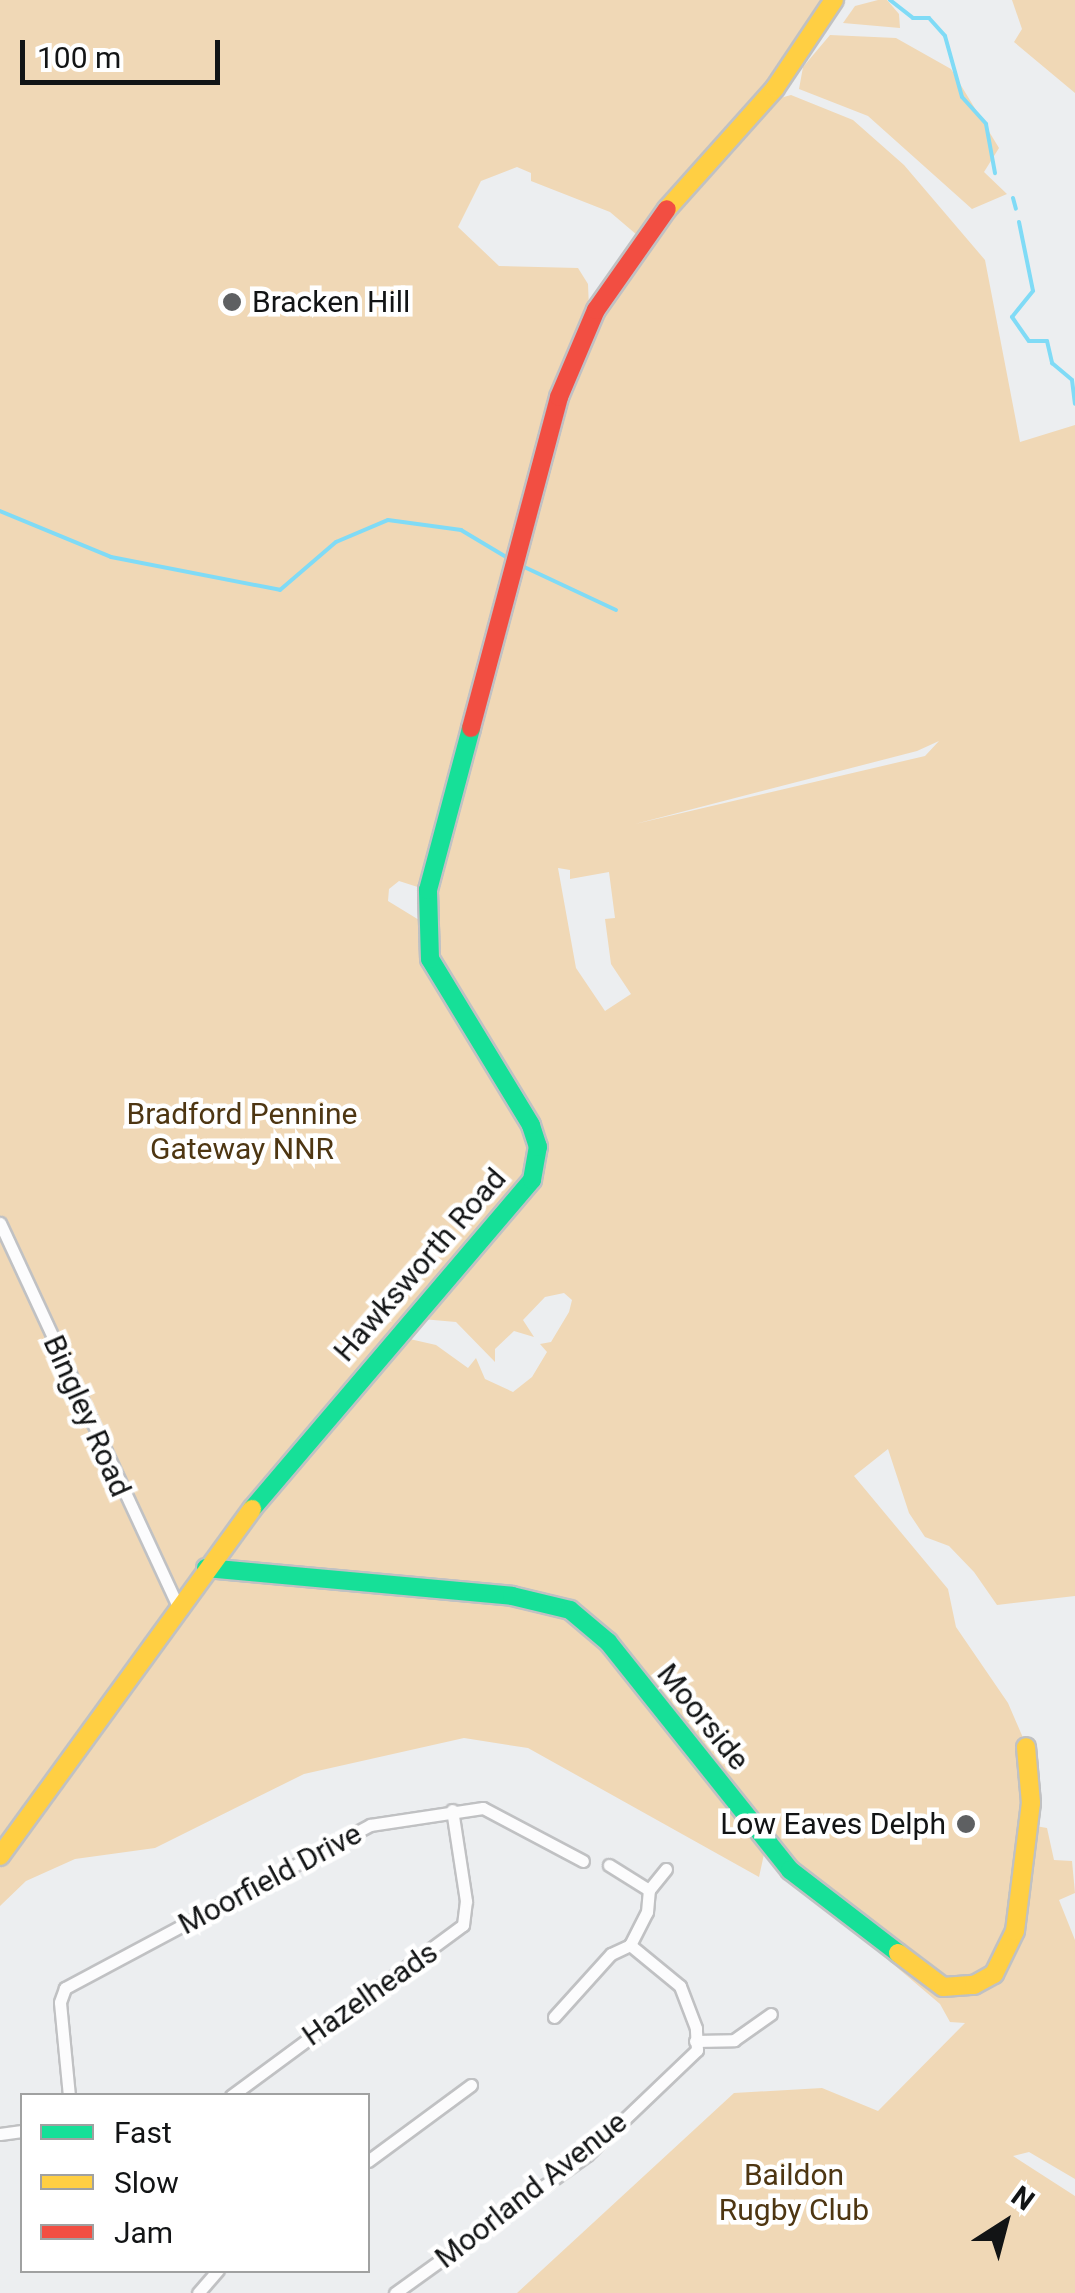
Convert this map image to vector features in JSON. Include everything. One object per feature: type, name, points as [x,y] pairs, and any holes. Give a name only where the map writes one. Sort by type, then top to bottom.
[{"type":"street","name":"Hawksworth Road","points":[[0,1856],[206,1568],[330,1410],[532,1180],[538,1161],[532,1124],[436,976],[424,924],[428,890],[559,397],[600,301],[642,238],[775,88],[834,0]]},
{"type":"street","name":"Bingley Road","points":[[0,1223],[178,1606]]},
{"type":"street","name":"Moorside","points":[[206,1568],[512,1596],[570,1610],[608,1642],[790,1870],[942,1987],[974,1985],[994,1974],[1015,1932],[1031,1803],[1026,1747]]},
{"type":"street","name":"Moorfield Drive","points":[[69,2093],[60,2002],[65,1988],[370,1825],[484,1808],[583,1861]]},
{"type":"street","name":"Hazelheads","points":[[235,2093],[462,1925],[466,1901],[452,1810]]},
{"type":"street","points":[[609,1865],[649,1890]]},
{"type":"street","points":[[554,2017],[611,1954],[630,1945],[647,1912],[649,1890],[666,1869]]},
{"type":"street","points":[[630,1945],[680,1986],[695,2041],[734,2040],[771,2014]]},
{"type":"street","name":"Moorland Avenue","points":[[395,2293],[587,2155],[697,2050],[695,2041]]},
{"type":"street","points":[[370,2160],[471,2084]]},
{"type":"street","points":[[198,2293],[215,2273]]},
{"type":"green space","points":[[0,0],[827,0],[783,66],[637,235],[610,212],[531,181],[531,173],[517,167],[481,181],[458,227],[499,266],[578,268],[588,284],[589,308],[532,465],[446,824],[577,359],[631,260],[773,100],[791,95],[853,120],[904,165],[985,260],[1020,442],[1075,425],[1075,1596],[997,1605],[949,1546],[925,1537],[909,1513],[888,1449],[854,1476],[948,1589],[956,1627],[1008,1703],[1030,1754],[1030,1825],[1047,1828],[1054,1860],[1072,1861],[1075,1893],[1059,1900],[1075,1940],[1075,2179],[1029,2152],[1013,2156],[1075,2196],[1075,2293],[517,2293],[734,2093],[822,2088],[878,2111],[965,2023],[950,2022],[940,2004],[800,1885],[804,1876],[590,1619],[548,1597],[238,1569],[224,1562],[224,1554],[316,1436],[401,1337],[436,1345],[468,1368],[476,1358],[485,1379],[513,1392],[532,1377],[547,1352],[540,1344],[551,1342],[569,1312],[572,1300],[564,1293],[545,1297],[523,1320],[534,1337],[514,1331],[495,1349],[495,1362],[456,1322],[422,1319],[421,1311],[452,1275],[535,1189],[547,1161],[539,1123],[488,1057],[527,1127],[527,1176],[310,1425],[207,1567],[528,1600],[569,1611],[598,1634],[742,1807],[766,1845],[759,1877],[528,1748],[464,1738],[304,1774],[155,1848],[75,1859],[26,1881],[0,1906]],"holes":[[[939,741],[925,756],[635,824],[917,751]],[[558,868],[570,870],[570,879],[609,872],[615,918],[605,919],[611,964],[631,994],[605,1011],[576,968]],[[399,881],[427,890],[424,923],[388,901],[389,889]]]},
{"type":"green space","points":[[887,0],[899,14],[900,28],[843,23],[855,6]]},
{"type":"green space","points":[[1012,0],[1075,0],[1075,93],[1014,42],[1022,29]]},
{"type":"green space","points":[[830,35],[896,38],[951,69],[999,148],[984,172],[1007,194],[972,209],[868,116],[799,89],[803,67]]},
{"type":"waterway","points":[[890,0],[913,18],[929,18],[945,36],[962,97],[986,124],[995,173]]},
{"type":"waterway","points":[[1013,198],[1016,209]]},
{"type":"waterway","points":[[1019,222],[1033,291],[1012,317],[1029,341],[1047,341],[1052,363],[1072,380],[1075,404]]},
{"type":"waterway","points":[[0,511],[111,557],[280,590],[336,542],[388,520],[461,530],[508,558]]},
{"type":"waterway","points":[[520,565],[616,610]]},
{"type":"traffic: fast","points":[[252,1509],[532,1180],[538,1147],[531,1125],[430,959],[428,890],[471,728]]},
{"type":"traffic: fast","points":[[206,1568],[512,1596],[570,1610],[608,1642],[790,1870],[898,1953]]},
{"type":"traffic: slow","points":[[667,209],[775,88],[834,0]]},
{"type":"traffic: slow","points":[[0,1856],[252,1509]]},
{"type":"traffic: slow","points":[[898,1953],[943,1987],[974,1985],[994,1974],[1015,1931],[1031,1803],[1026,1747]]},
{"type":"traffic: jam","points":[[471,728],[559,397],[596,310],[667,209]]},
{"type":"place","name":"Bracken Hill","points":[[232,302]]},
{"type":"place","name":"Low Eaves Delph","points":[[966,1824]]},
{"type":"park label","name":"Bradford Pennine Gateway NNR","points":[[242,1131]]},
{"type":"park label","name":"Baildon Rugby Club","points":[[794,2192]]}]
